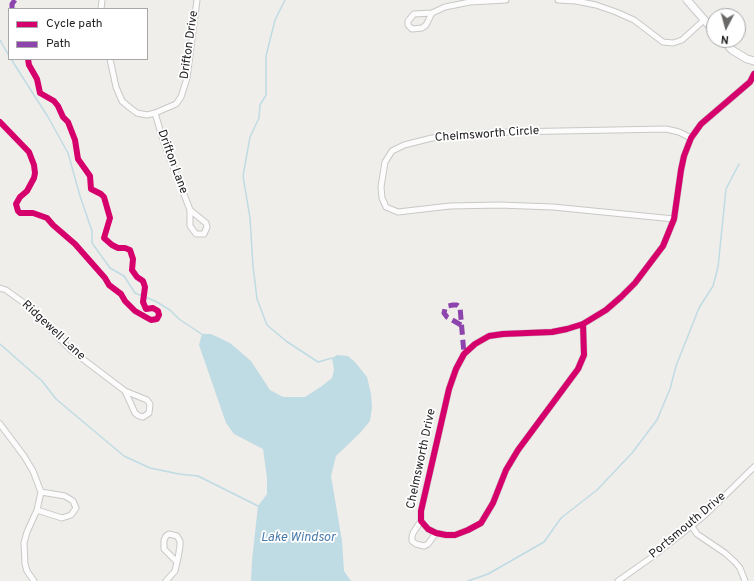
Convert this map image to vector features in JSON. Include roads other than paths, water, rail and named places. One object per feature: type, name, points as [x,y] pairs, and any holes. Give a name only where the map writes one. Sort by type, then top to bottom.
[{"type":"street","name":"Drifton Drive","points":[[110,60],[116,87],[122,101],[137,113],[146,115],[155,113],[176,104],[181,97],[187,78],[197,0]]},
{"type":"street","points":[[432,13],[426,25],[422,28],[412,29],[408,25],[408,21],[414,14],[432,13],[445,7],[470,2],[506,0]]},
{"type":"street","points":[[558,0],[596,2],[634,20],[663,42],[673,43],[682,40],[704,20],[687,0]]},
{"type":"street","points":[[730,48],[747,59],[754,61]]},
{"type":"street","name":"Chelmsworth Drive","points":[[436,533],[428,529],[421,521],[421,508],[449,389],[456,369],[464,354],[475,344],[489,336],[552,332],[583,324],[606,310],[635,283],[662,246],[674,219],[681,170],[684,156],[691,138],[701,124],[750,82],[754,74]]},
{"type":"street","name":"Drifton Lane","points":[[155,113],[163,140],[190,210],[190,222],[193,231],[196,234],[204,234],[207,227],[206,223],[190,210]]},
{"type":"street","name":"Chelmsworth Circle","points":[[674,219],[553,207],[499,205],[450,206],[398,212],[386,207],[382,198],[381,187],[385,162],[392,150],[404,144],[432,138],[516,131],[666,129],[679,132],[691,138]]},
{"type":"street","name":"Ridgewell Lane","points":[[0,288],[6,290],[24,303],[71,350],[125,391],[147,400],[150,404],[149,413],[143,417],[135,413],[125,391]]},
{"type":"street","points":[[421,521],[413,533],[412,541],[416,544],[424,546],[428,544],[436,533],[455,535],[481,523],[493,503],[506,470],[518,450],[578,369],[584,355],[583,324]]},
{"type":"street","points":[[0,424],[24,456],[36,476],[41,492],[37,510],[24,542],[25,564],[27,571],[34,581]]},
{"type":"street","name":"Portsmouth Drive","points":[[618,581],[652,557],[704,515],[754,467]]},
{"type":"street","points":[[37,510],[62,518],[71,515],[76,508],[73,500],[65,496],[41,492]]},
{"type":"street","points":[[691,525],[697,534],[725,553],[735,562],[740,568],[745,581]]},
{"type":"street","points":[[166,581],[175,571],[177,562],[180,541],[177,536],[169,534],[164,540],[164,549],[177,562]]},
{"type":"water","name":"Lake Windsor","points":[[202,334],[211,334],[230,343],[251,361],[270,390],[283,397],[305,397],[322,386],[332,378],[334,370],[332,358],[337,355],[348,356],[367,377],[372,407],[370,421],[336,456],[331,476],[342,541],[344,571],[351,581],[251,581],[258,506],[267,494],[267,478],[263,449],[234,434],[226,423],[199,345]]},
{"type":"waterway","points":[[285,0],[275,20],[266,56],[266,95],[260,105],[259,118],[250,137],[243,176],[250,218],[257,299],[267,325],[286,341],[318,362],[332,358]]},
{"type":"waterway","points":[[0,40],[8,54]]},
{"type":"waterway","points":[[12,60],[48,117],[68,153],[92,231],[92,243],[110,268],[124,276],[135,293],[155,301],[170,310],[179,319],[203,335]]},
{"type":"waterway","points":[[468,581],[488,574],[544,542],[561,518],[597,490],[632,453],[657,420],[670,389],[676,366],[699,308],[713,286],[718,267],[726,189],[739,164]]},
{"type":"waterway","points":[[0,344],[42,381],[56,399],[124,456],[150,468],[198,476],[258,506]]}]
